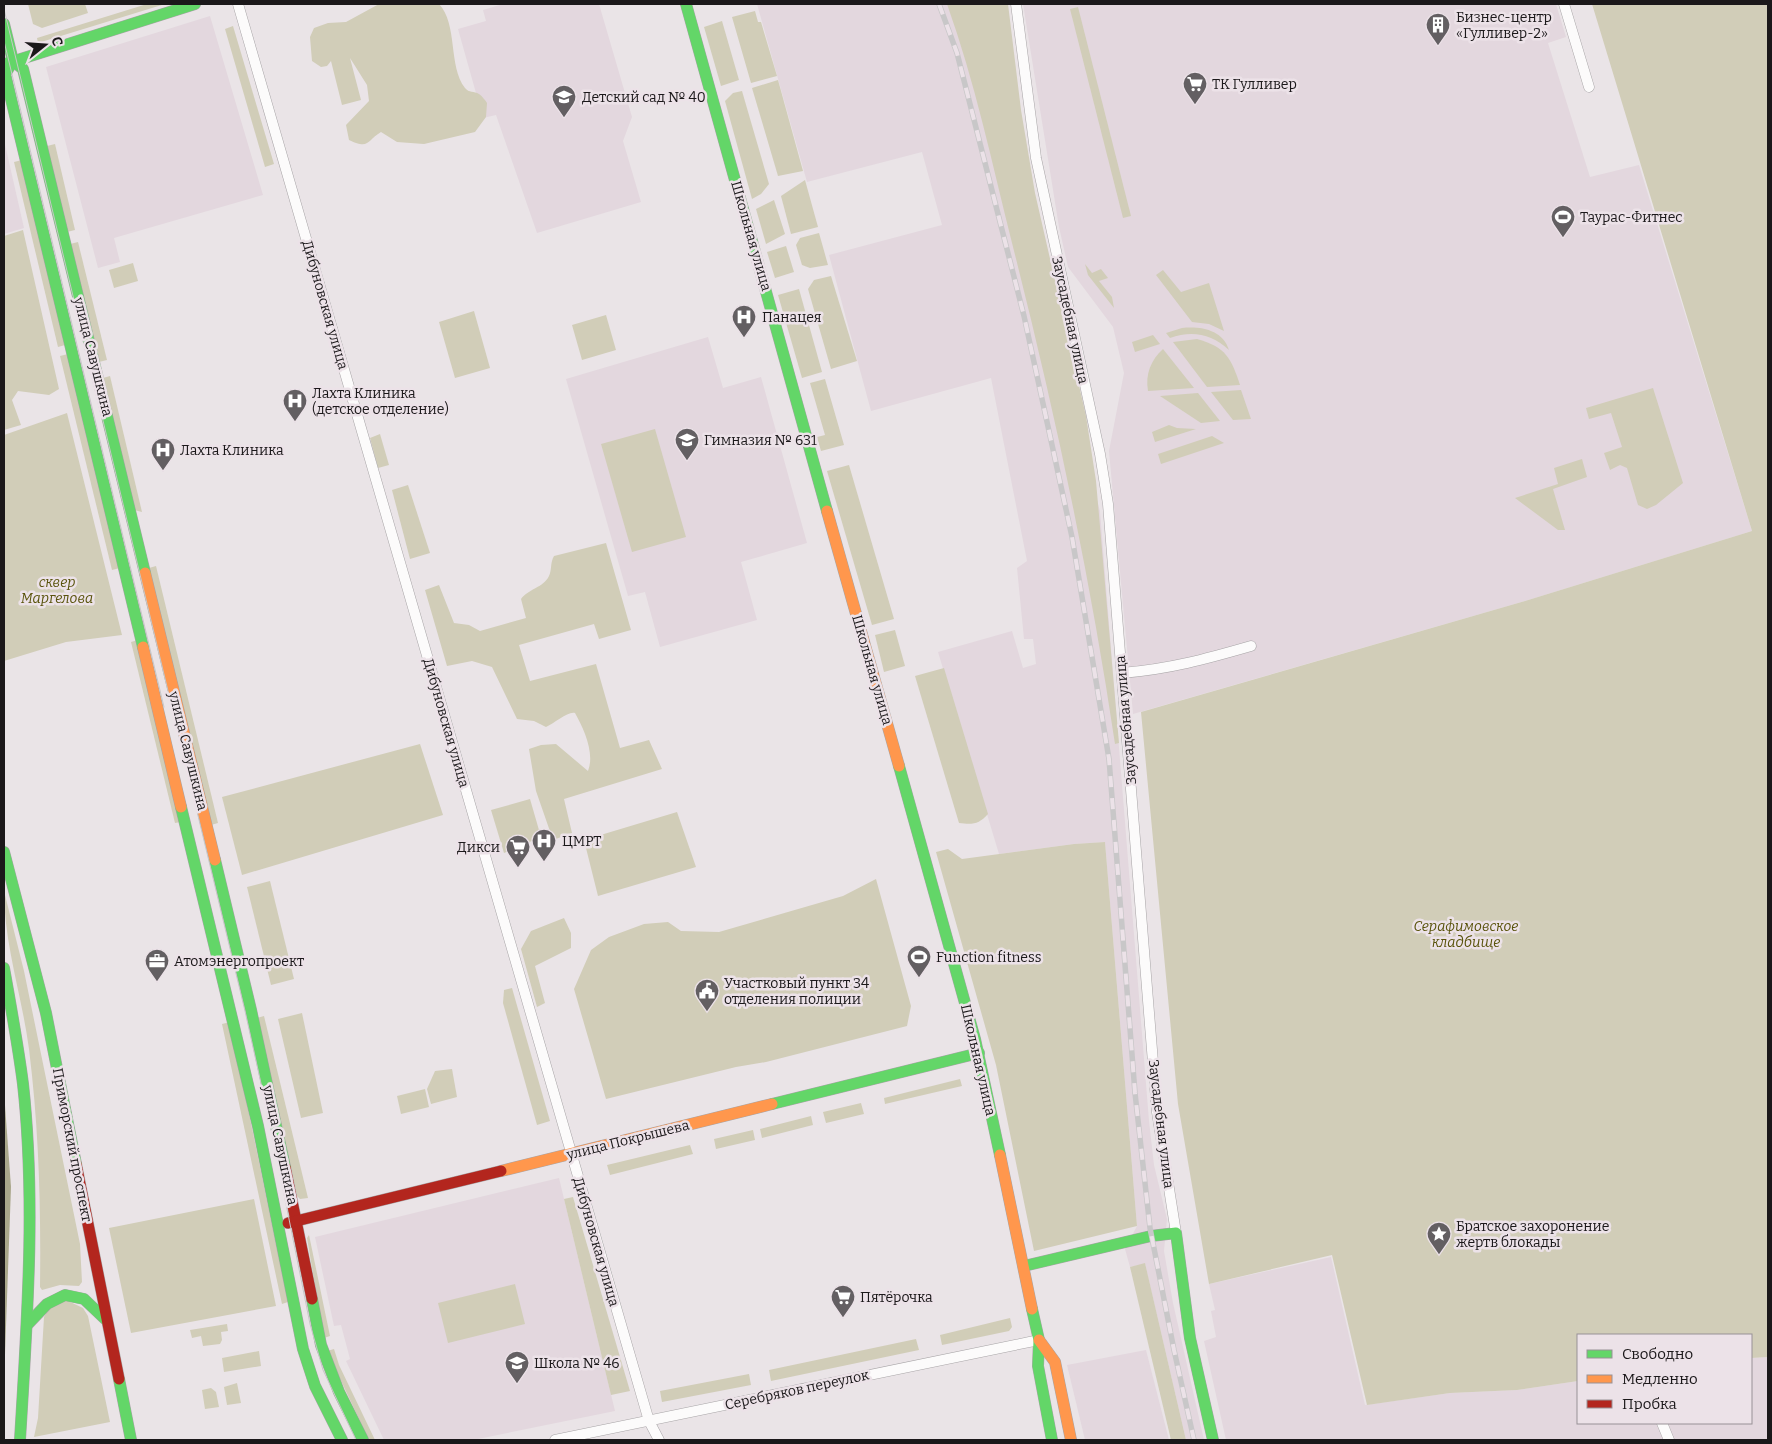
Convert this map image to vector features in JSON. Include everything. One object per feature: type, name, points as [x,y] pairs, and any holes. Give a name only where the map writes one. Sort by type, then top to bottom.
[{"type":"main road","points":[[8,63],[195,4]]},
{"type":"main road","name":"Школьная улица","points":[[686,4],[978,1054],[1039,1340],[1038,1366],[1052,1440]]},
{"type":"main road","name":"улица Савушкина","points":[[4,24],[8,63],[5,74],[258,1126],[303,1349],[315,1386],[342,1440]]},
{"type":"main road","name":"улица Савушкина","points":[[8,63],[23,70],[28,88],[251,1010],[321,1345],[339,1392],[363,1440]]},
{"type":"main road","name":"Приморский проспект","points":[[4,852],[46,1013],[130,1440]]},
{"type":"main road","points":[[4,968],[18,1048],[31,1190],[27,1324],[20,1440]]},
{"type":"main road","name":"улица Покрышева","points":[[278,1225],[978,1054]]},
{"type":"main road","points":[[1024,1266],[1151,1236],[1176,1233]]},
{"type":"main road","name":"Заусадебная улица","points":[[1176,1233],[1190,1338],[1213,1440]]},
{"type":"main road","points":[[27,1324],[42,1305],[64,1295],[75,1295],[86,1299],[105,1319]]},
{"type":"main road","name":"Школьная улица","points":[[1039,1340],[1055,1362],[1071,1440]]},
{"type":"street","name":"Дибуновская улица","points":[[238,4],[649,1421],[658,1440]]},
{"type":"street","name":"Заусадебная улица","points":[[1016,4],[1036,158],[1101,463],[1112,546],[1157,1112],[1176,1233]]},
{"type":"street","points":[[1564,4],[1589,87]]},
{"type":"street","points":[[1122,672],[1155,670],[1190,664],[1251,646]]},
{"type":"street","name":"Серебряков переулок","points":[[555,1440],[1039,1340]]},
{"type":"street","points":[[1662,1424],[1669,1440]]},
{"type":"shaded area","name":"Детский сад № 40","points":[[503,4],[599,4],[632,117],[623,141],[641,202],[537,233],[496,115],[483,118],[458,29],[486,21],[483,10]]},
{"type":"shaded area","points":[[757,4],[959,4],[974,51],[1100,511],[1149,1121],[1154,1165],[1167,1219],[1164,1251],[1173,1303],[1204,1440],[1186,1440],[1145,1264],[1130,1267],[1125,1249],[1137,1226],[1105,842],[999,854],[938,652],[1012,631],[1023,668],[1036,664],[1033,639],[1024,639],[1017,568],[1027,561],[991,378],[871,411],[829,255],[942,225],[922,152],[807,182]]},
{"type":"shaded area","points":[[1023,4],[1556,4],[1566,37],[1548,43],[1590,177],[1639,165],[1752,531],[1525,601],[1133,714],[1109,451],[1124,373],[1113,327],[1068,267],[1059,227]]},
{"type":"shaded area","points":[[210,16],[263,195],[114,238],[120,262],[98,268],[46,67]]},
{"type":"shaded area","points":[[4,140],[24,228],[4,234]]},
{"type":"shaded area","name":"Гимназия № 631","points":[[708,337],[723,388],[761,377],[807,543],[741,562],[757,620],[660,647],[645,592],[628,596],[566,379]]},
{"type":"shaded area","points":[[4,1092],[11,1187],[4,1382]]},
{"type":"shaded area","points":[[559,1178],[615,1411],[473,1440],[384,1440],[346,1361],[350,1359],[341,1325],[334,1326],[315,1237]]},
{"type":"shaded area","points":[[1331,1257],[1365,1405],[1450,1393],[1517,1390],[1577,1381],[1577,1424],[1752,1424],[1752,1358],[1768,1357],[1768,1440],[1226,1440],[1204,1341],[1216,1337],[1211,1311],[1215,1310],[1209,1284]]},
{"type":"shaded area","points":[[1146,1350],[1169,1440],[1085,1440],[1067,1365]]},
{"type":"green space","points":[[28,4],[85,4],[88,13],[42,28],[33,24]]},
{"type":"green space","points":[[147,4],[165,4],[38,43],[37,38]]},
{"type":"green space","points":[[379,4],[439,4],[445,12],[449,22],[456,68],[460,79],[467,90],[479,94],[487,103],[486,117],[475,132],[424,144],[397,142],[381,132],[365,144],[349,140],[346,125],[369,101],[367,85],[350,58],[361,100],[342,105],[331,61],[327,66],[321,67],[312,61],[310,37],[314,28],[328,23],[346,22]]},
{"type":"green space","points":[[947,4],[1008,4],[1021,110],[1035,193],[1086,416],[1096,481],[1119,743],[1115,744],[1094,618],[1056,429],[982,123],[966,63]]},
{"type":"green space","name":"Серафимовское кладбище","points":[[1592,4],[1768,4],[1768,1357],[1752,1358],[1752,1334],[1577,1334],[1577,1381],[1517,1390],[1450,1393],[1367,1405],[1332,1255],[1209,1284],[1178,1104],[1141,712],[1525,601],[1752,531]]},
{"type":"green space","points":[[1078,7],[1131,216],[1123,218],[1070,9]]},
{"type":"green space","points":[[755,11],[758,22],[761,22],[777,76],[751,83],[732,17]]},
{"type":"green space","points":[[722,21],[739,80],[721,86],[704,27]]},
{"type":"green space","points":[[233,26],[274,164],[265,167],[225,29]]},
{"type":"green space","points":[[778,80],[803,171],[778,176],[752,88]]},
{"type":"green space","points":[[742,91],[769,184],[761,194],[752,199],[725,101],[733,93]]},
{"type":"green space","points":[[55,144],[75,230],[67,232],[47,146]]},
{"type":"green space","points":[[22,160],[65,345],[58,347],[14,162]]},
{"type":"green space","points":[[805,180],[818,227],[791,234],[781,196]]},
{"type":"green space","points":[[774,200],[785,234],[766,244],[756,209]]},
{"type":"green space","points":[[23,230],[59,389],[49,395],[18,391],[12,400],[21,425],[4,430],[4,236]]},
{"type":"green space","points":[[819,233],[828,265],[810,268],[802,265],[796,245],[800,238]]},
{"type":"green space","points":[[78,242],[107,360],[99,362],[70,244]]},
{"type":"green space","points":[[786,246],[794,272],[775,278],[767,252]]},
{"type":"green space","points":[[133,263],[138,281],[114,288],[109,270]]},
{"type":"green space","points":[[1085,264],[1092,273],[1101,269],[1108,278],[1099,281],[1112,297],[1114,308],[1088,275]]},
{"type":"green space","points":[[1163,270],[1181,292],[1209,283],[1224,331],[1209,324],[1192,322],[1156,275]]},
{"type":"green space","points":[[831,276],[857,361],[831,369],[808,289],[814,280]]},
{"type":"green space","points":[[799,289],[822,372],[802,378],[778,295]]},
{"type":"green space","points":[[474,311],[490,368],[455,378],[439,322]]},
{"type":"green space","points":[[606,315],[616,350],[582,360],[572,325]]},
{"type":"green space","points":[[1182,328],[1204,329],[1217,334],[1226,343],[1229,350],[1209,337],[1186,334],[1170,338],[1166,333]]},
{"type":"green space","points":[[1153,335],[1160,344],[1135,352],[1132,342]]},
{"type":"green space","points":[[1197,339],[1215,346],[1226,355],[1234,368],[1240,385],[1207,387],[1173,342]]},
{"type":"green space","points":[[1163,349],[1194,388],[1148,391],[1148,373],[1155,358]]},
{"type":"green space","points":[[68,354],[120,568],[112,570],[60,356]]},
{"type":"green space","points":[[110,376],[142,512],[134,510],[103,378]]},
{"type":"green space","points":[[825,379],[844,445],[821,451],[817,437],[825,435],[810,383]]},
{"type":"green space","points":[[1653,388],[1683,483],[1656,505],[1647,509],[1638,505],[1627,468],[1620,465],[1610,470],[1604,453],[1622,447],[1611,413],[1589,419],[1586,408]]},
{"type":"green space","points":[[1241,390],[1251,419],[1233,420],[1211,392]]},
{"type":"green space","points":[[1198,393],[1220,421],[1201,423],[1160,396]]},
{"type":"green space","name":"сквер Маргелова","points":[[67,413],[122,635],[66,642],[4,661],[4,435]]},
{"type":"green space","points":[[1169,425],[1177,428],[1196,429],[1155,442],[1152,432]]},
{"type":"green space","points":[[655,429],[686,537],[632,552],[601,444]]},
{"type":"green space","points":[[380,434],[389,465],[378,468],[370,438]]},
{"type":"green space","points":[[1212,436],[1224,443],[1161,464],[1158,454]]},
{"type":"green space","points":[[1582,459],[1587,477],[1553,489],[1565,530],[1558,530],[1515,498],[1558,484],[1554,468]]},
{"type":"green space","points":[[849,465],[894,619],[872,625],[827,471]]},
{"type":"green space","points":[[408,485],[430,553],[410,559],[392,490]]},
{"type":"green space","points":[[606,543],[631,630],[599,639],[594,624],[519,645],[530,681],[596,664],[620,748],[649,740],[662,769],[564,799],[572,833],[553,840],[536,791],[529,749],[541,745],[556,744],[588,771],[590,764],[589,749],[585,734],[575,713],[565,715],[546,727],[534,721],[517,719],[492,667],[472,661],[447,666],[425,590],[439,585],[454,623],[469,625],[480,631],[526,618],[521,599],[546,580],[550,574],[554,556]]},
{"type":"green space","points":[[156,566],[218,823],[211,825],[149,568]]},
{"type":"green space","points":[[895,630],[905,666],[884,672],[875,635]]},
{"type":"green space","points":[[138,640],[181,822],[175,823],[131,642]]},
{"type":"green space","points":[[944,668],[988,814],[979,822],[972,824],[959,823],[915,676]]},
{"type":"green space","points":[[420,744],[443,815],[242,875],[222,797]]},
{"type":"green space","points":[[530,799],[541,837],[504,853],[491,810]]},
{"type":"green space","points":[[677,812],[696,867],[598,896],[584,840]]},
{"type":"green space","points":[[1105,842],[1137,1226],[1034,1251],[996,1065],[936,852],[948,849],[962,859],[1074,844]]},
{"type":"green space","points":[[876,879],[911,1006],[907,1026],[766,1062],[736,1067],[606,1099],[574,989],[591,950],[609,937],[644,924],[668,922],[681,931],[719,932],[843,896]]},
{"type":"green space","points":[[270,881],[294,979],[271,985],[247,887]]},
{"type":"green space","points":[[4,891],[24,971],[80,1244],[82,1282],[79,1286],[60,1285],[42,1290],[40,1287],[39,1168],[35,1109],[26,1029],[7,931]]},
{"type":"green space","points":[[564,918],[571,933],[571,948],[535,966],[545,1003],[537,1007],[521,949],[531,931]]},
{"type":"green space","points":[[512,988],[550,1121],[537,1125],[503,1003],[504,990]]},
{"type":"green space","points":[[302,1013],[323,1113],[301,1118],[278,1019]]},
{"type":"green space","points":[[264,1016],[308,1198],[300,1199],[297,1196],[257,1018]]},
{"type":"green space","points":[[230,1022],[288,1302],[282,1304],[222,1024]]},
{"type":"green space","points":[[452,1069],[457,1097],[431,1104],[427,1089],[435,1071]]},
{"type":"green space","points":[[960,1079],[962,1086],[885,1104],[884,1098]]},
{"type":"green space","points":[[425,1089],[429,1107],[401,1114],[397,1096]]},
{"type":"green space","points":[[861,1103],[864,1114],[826,1123],[823,1112]]},
{"type":"green space","points":[[811,1116],[813,1125],[762,1138],[760,1129]]},
{"type":"green space","points":[[753,1130],[755,1140],[716,1149],[714,1139]]},
{"type":"green space","points":[[690,1145],[693,1154],[610,1175],[607,1165]]},
{"type":"green space","points":[[573,1197],[630,1391],[611,1395],[564,1199]]},
{"type":"green space","points":[[254,1199],[276,1306],[131,1333],[109,1228]]},
{"type":"green space","points":[[309,1235],[330,1336],[324,1338],[307,1238]]},
{"type":"green space","points":[[1145,1263],[1186,1440],[1171,1440],[1130,1267]]},
{"type":"green space","points":[[515,1284],[525,1324],[448,1343],[438,1303]]},
{"type":"green space","points":[[66,1300],[83,1308],[88,1316],[110,1422],[34,1437],[38,1418],[44,1317],[49,1308]]},
{"type":"green space","points":[[1010,1318],[1012,1327],[1009,1331],[942,1345],[940,1335]]},
{"type":"green space","points":[[227,1324],[228,1331],[221,1332],[222,1340],[220,1344],[203,1346],[201,1336],[192,1338],[190,1330]]},
{"type":"green space","points":[[916,1339],[919,1350],[771,1381],[769,1370]]},
{"type":"green space","points":[[334,1349],[339,1365],[375,1440],[369,1440],[327,1351]]},
{"type":"green space","points":[[259,1351],[261,1366],[224,1372],[222,1358]]},
{"type":"green space","points":[[749,1374],[751,1385],[662,1402],[660,1391]]},
{"type":"green space","points":[[237,1383],[241,1403],[227,1405],[224,1387]]},
{"type":"green space","points":[[211,1388],[216,1392],[219,1407],[205,1409],[202,1390]]},
{"type":"tram line","points":[[4,9],[245,1011],[270,1124],[310,1324],[323,1370],[356,1440]]},
{"type":"tram line","points":[[4,41],[164,707]]},
{"type":"railway","points":[[939,4],[957,53],[1024,316],[1072,537],[1109,759],[1135,1093],[1150,1228],[1194,1440]]},
{"type":"traffic: fast","points":[[5,64],[195,4]]},
{"type":"traffic: fast","points":[[686,4],[827,511]]},
{"type":"traffic: fast","points":[[4,24],[13,61],[23,69],[145,573]]},
{"type":"traffic: fast","points":[[13,61],[5,74],[143,647]]},
{"type":"traffic: fast","points":[[899,766],[975,1039],[1000,1155]]},
{"type":"traffic: fast","points":[[181,807],[258,1126],[303,1349],[315,1386],[342,1440]]},
{"type":"traffic: fast","points":[[4,852],[46,1013],[76,1164]]},
{"type":"traffic: fast","points":[[215,860],[251,1010],[285,1167]]},
{"type":"traffic: fast","points":[[4,968],[23,1084],[29,1173],[29,1262],[20,1440]]},
{"type":"traffic: fast","points":[[772,1104],[979,1053]]},
{"type":"traffic: fast","points":[[1024,1266],[1151,1236],[1176,1233],[1190,1338],[1213,1440]]},
{"type":"traffic: fast","points":[[27,1325],[47,1304],[65,1295],[84,1299],[105,1319]]},
{"type":"traffic: fast","points":[[312,1299],[321,1345],[339,1392],[363,1440]]},
{"type":"traffic: fast","points":[[1032,1309],[1039,1340],[1038,1366],[1052,1440]]},
{"type":"traffic: fast","points":[[119,1379],[131,1440]]},
{"type":"traffic: slow","points":[[827,511],[899,766]]},
{"type":"traffic: slow","points":[[145,573],[215,860]]},
{"type":"traffic: slow","points":[[143,647],[181,807]]},
{"type":"traffic: slow","points":[[501,1171],[772,1104]]},
{"type":"traffic: slow","points":[[1000,1155],[1032,1309]]},
{"type":"traffic: slow","points":[[1039,1340],[1055,1362],[1071,1440]]},
{"type":"traffic: jam","points":[[76,1164],[119,1379]]},
{"type":"traffic: jam","points":[[285,1167],[312,1299]]},
{"type":"traffic: jam","points":[[288,1223],[501,1171]]},
{"type":"place","name":"Бизнес-центр «Гулливер-2»","points":[[1438,46]]},
{"type":"place","name":"ТК Гулливер","points":[[1195,105]]},
{"type":"place","name":"Детский сад № 40","points":[[564,118]]},
{"type":"place","name":"Таурас-Фитнес","points":[[1563,238]]},
{"type":"place","name":"Панацея","points":[[744,338]]},
{"type":"place","name":"Лахта Клиника (детское отделение)","points":[[295,422]]},
{"type":"place","name":"Гимназия № 631","points":[[687,461]]},
{"type":"place","name":"Лахта Клиника","points":[[163,471]]},
{"type":"place","name":"ЦМРТ","points":[[544,862]]},
{"type":"place","name":"Дикси","points":[[518,868]]},
{"type":"place","name":"Function fitness","points":[[919,978]]},
{"type":"place","name":"Атомэнергопроект","points":[[157,982]]},
{"type":"place","name":"Участковый пункт 34 отделения полиции","points":[[707,1012]]},
{"type":"place","name":"Братское захоронение жертв блокады","points":[[1439,1255]]},
{"type":"place","name":"Пятёрочка","points":[[843,1318]]},
{"type":"place","name":"Школа № 46","points":[[517,1384]]}]
